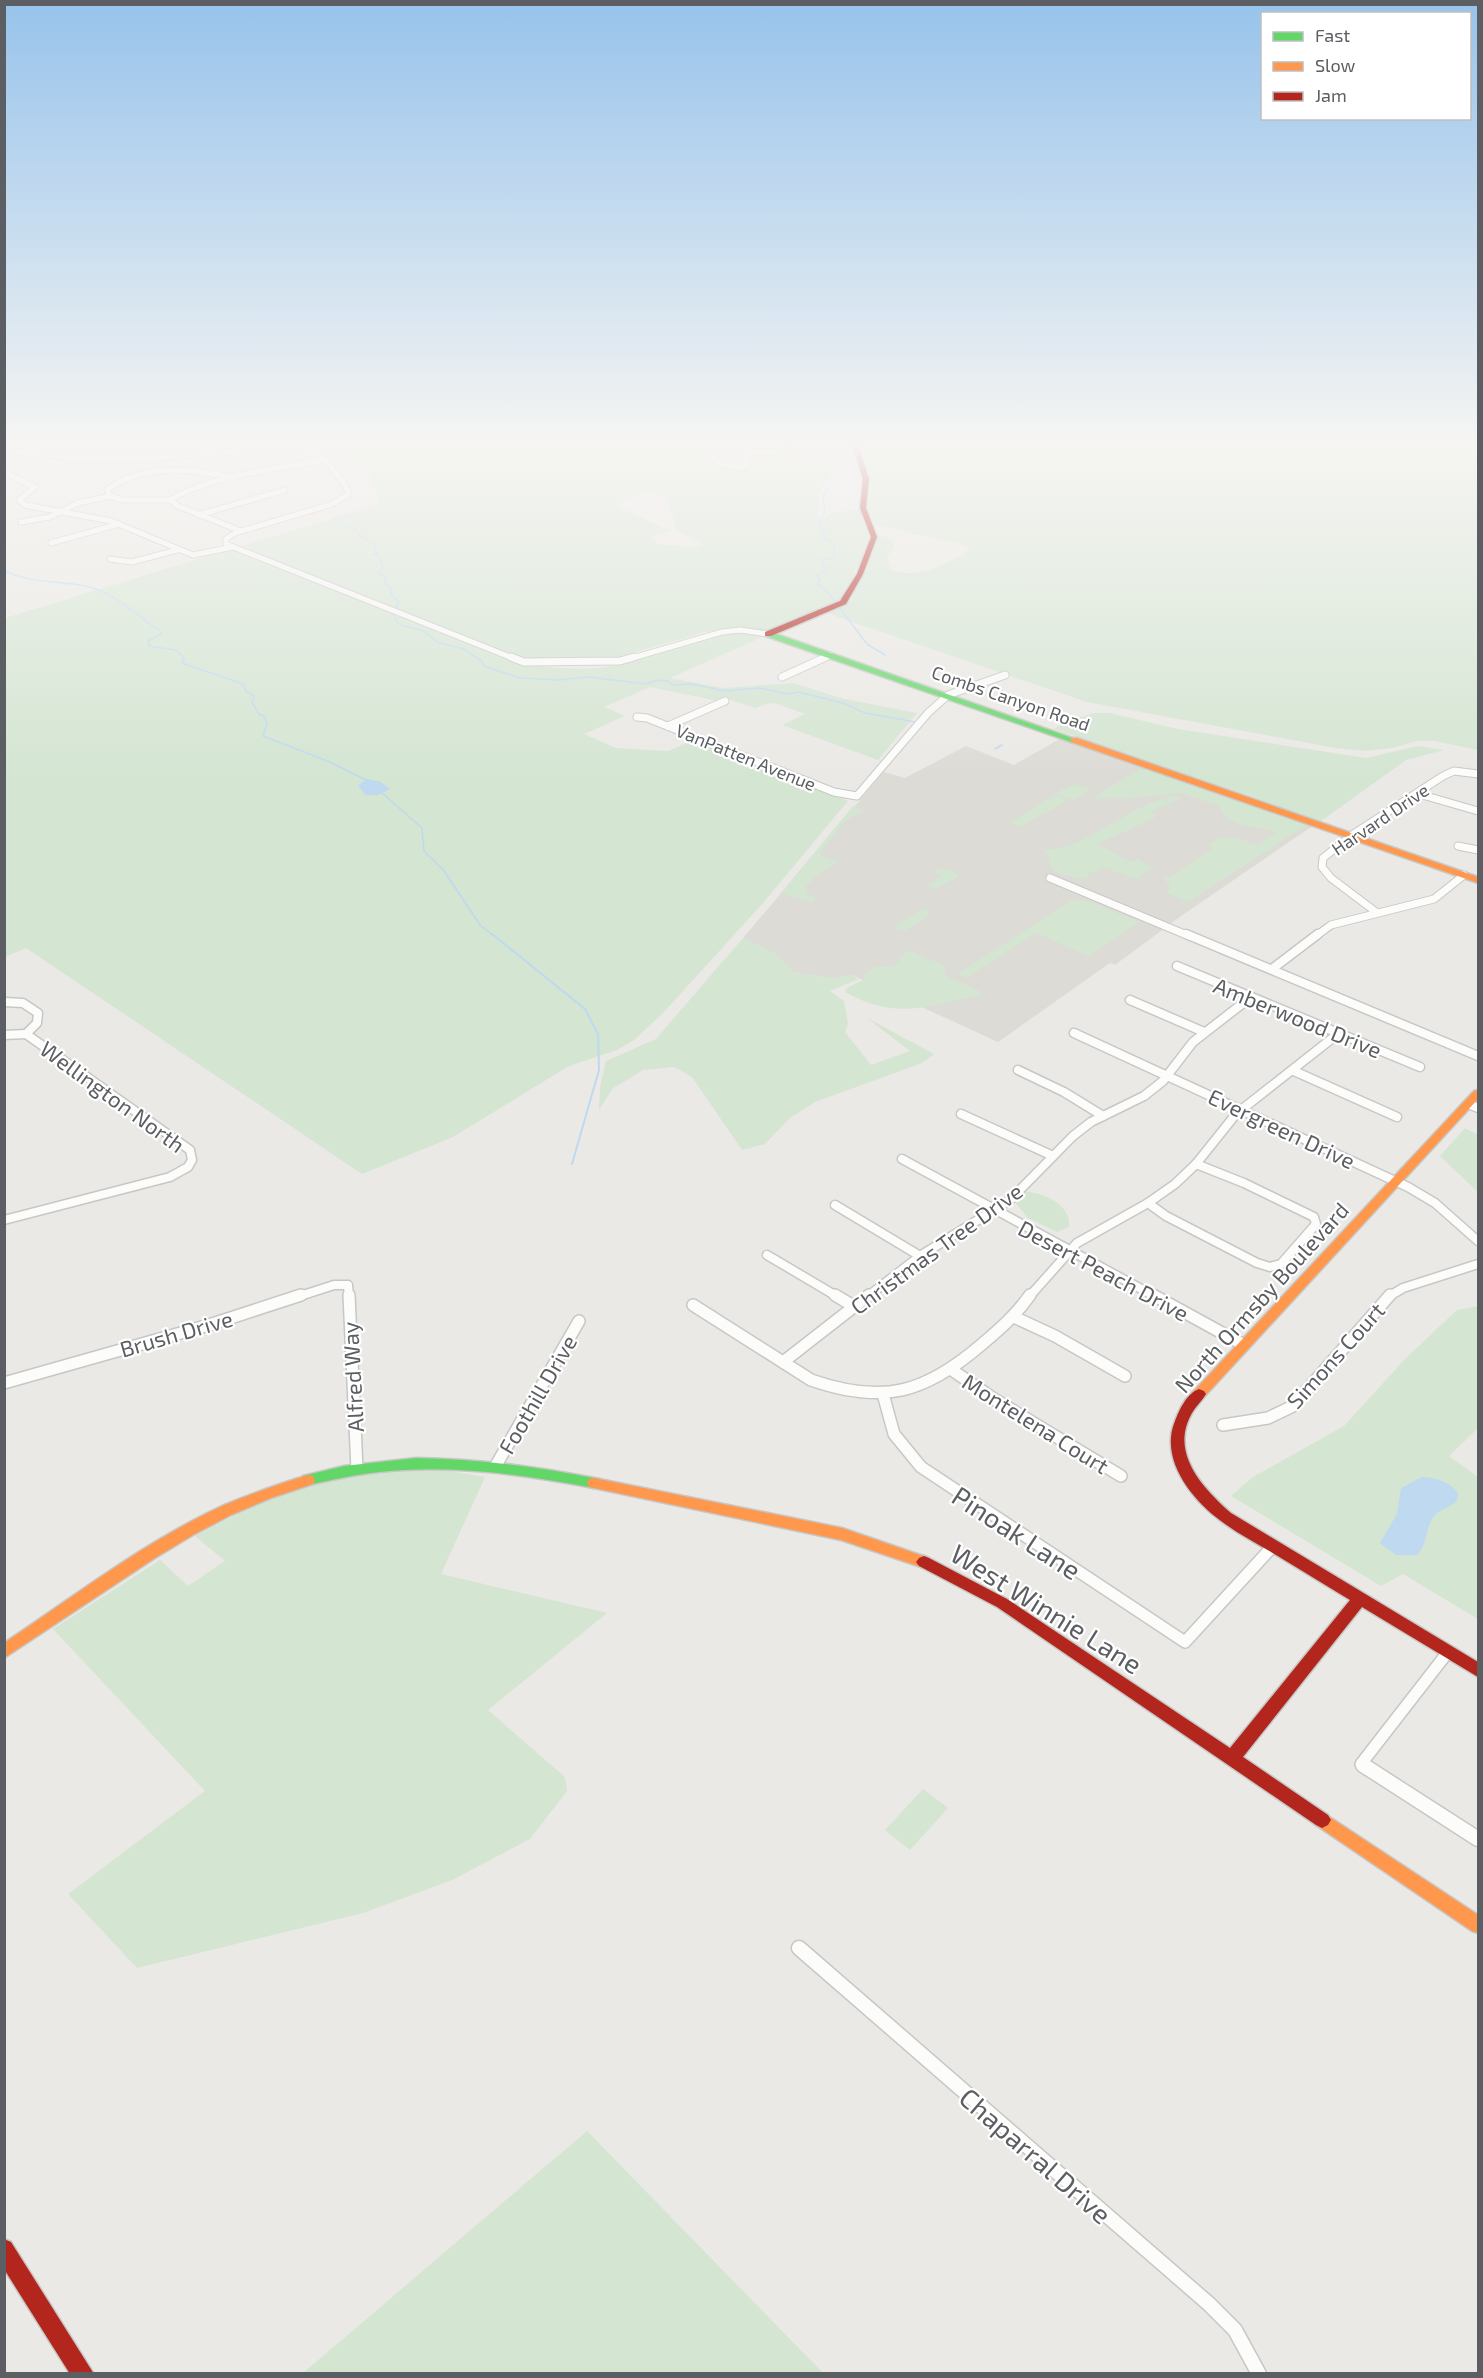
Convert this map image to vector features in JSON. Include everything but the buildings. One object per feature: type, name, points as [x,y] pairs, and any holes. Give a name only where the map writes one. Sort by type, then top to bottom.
[{"type":"street","points":[[110,559],[132,562],[155,556]]},
{"type":"street","points":[[256,556],[524,662],[620,661],[722,632],[750,631],[768,634],[843,602],[867,556]]},
{"type":"street","name":"Combs Canyon Road","points":[[768,634],[1479,880]]},
{"type":"street","points":[[782,677],[830,655]]},
{"type":"street","points":[[948,695],[1005,675]]},
{"type":"street","name":"VanPatten Avenue","points":[[637,717],[668,726],[818,787],[857,796],[928,712],[948,695]]},
{"type":"street","points":[[668,726],[725,701]]},
{"type":"street","name":"Harvard Drive","points":[[1376,912],[1331,878],[1322,867],[1323,858],[1352,836],[1419,794],[1443,776],[1454,771],[1479,774]]},
{"type":"street","points":[[1419,794],[1479,811]]},
{"type":"street","points":[[1458,846],[1479,850]]},
{"type":"street","points":[[1272,969],[1331,925],[1434,899],[1464,875]]},
{"type":"street","points":[[1050,878],[1479,1056]]},
{"type":"street","name":"Amberwood Drive","points":[[1177,966],[1420,1067]]},
{"type":"street","points":[[1272,969],[1289,972],[1479,1050]]},
{"type":"street","name":"Christmas Tree Drive","points":[[783,1362],[920,1256],[1010,1200],[1073,1136],[1103,1116],[1144,1095],[1170,1076],[1193,1042],[1251,997]]},
{"type":"street","points":[[1130,1000],[1204,1032]]},
{"type":"street","points":[[4,1002],[23,1003],[38,1013],[37,1023],[26,1034],[4,1035]]},
{"type":"street","name":"Evergreen Drive","points":[[1074,1033],[1396,1181],[1435,1203],[1479,1241]]},
{"type":"street","name":"Wellington North","points":[[4,1220],[170,1177],[183,1171],[192,1162],[190,1150],[26,1034]]},
{"type":"street","points":[[693,1305],[811,1380],[831,1388],[884,1395],[924,1385],[952,1370],[1014,1317],[1068,1250],[1096,1231],[1148,1203],[1175,1184],[1196,1164],[1241,1110],[1339,1034]]},
{"type":"street","points":[[1018,1070],[1064,1092],[1103,1116]]},
{"type":"street","points":[[1294,1071],[1397,1117]]},
{"type":"street","name":"North Ormsby Boulevard","points":[[1479,1093],[1473,1106],[1396,1181],[1192,1402],[1180,1423],[1177,1454],[1191,1482],[1211,1505],[1273,1546],[1479,1670]]},
{"type":"street","points":[[961,1114],[1053,1156]]},
{"type":"street","name":"Desert Peach Drive","points":[[902,1159],[1244,1345]]},
{"type":"street","points":[[1148,1203],[1166,1216],[1237,1253],[1270,1267],[1281,1264],[1316,1224],[1314,1217],[1244,1183],[1196,1164]]},
{"type":"street","points":[[835,1205],[920,1256]]},
{"type":"street","points":[[767,1255],[855,1307]]},
{"type":"street","name":"Simons Court","points":[[1223,1425],[1257,1422],[1284,1412],[1307,1390],[1386,1298],[1403,1288],[1479,1264]]},
{"type":"street","name":"Brush Drive","points":[[4,1383],[209,1325],[334,1285],[348,1285]]},
{"type":"street","name":"Alfred Way","points":[[348,1285],[357,1469]]},
{"type":"street","points":[[1014,1317],[1055,1336],[1125,1376]]},
{"type":"street","name":"Foothill Drive","points":[[495,1467],[579,1321]]},
{"type":"street","name":"Montelena Court","points":[[952,1370],[994,1399],[1121,1476]]},
{"type":"street","name":"Pinoak Lane","points":[[884,1395],[888,1425],[895,1440],[921,1467],[1185,1642],[1273,1546]]},
{"type":"street","name":"West Winnie Lane","points":[[4,1652],[198,1525],[279,1488],[357,1469],[416,1462],[495,1467],[824,1528],[918,1557],[986,1592],[1479,1925]]},
{"type":"street","points":[[1232,1758],[1360,1599]]},
{"type":"street","points":[[1448,1652],[1361,1764],[1479,1839]]},
{"type":"street","name":"Chaparral Drive","points":[[799,1948],[1209,2304],[1235,2330],[1259,2373]]},
{"type":"street","points":[[4,2249],[83,2373]]},
{"type":"shaded area","points":[[1063,737],[1314,825],[1181,916],[1115,965],[1110,963],[998,1042],[852,975],[833,978],[794,973],[743,938],[884,772],[905,778],[966,746],[1014,765]]},
{"type":"green space","points":[[208,556],[248,556],[511,661],[561,668],[599,668],[627,663],[707,636],[723,633],[753,633],[767,635],[670,678],[723,688],[794,683],[840,698],[917,713],[878,760],[782,725],[805,714],[778,704],[769,703],[755,708],[725,698],[718,701],[650,687],[604,707],[625,716],[584,734],[616,748],[668,751],[694,740],[848,801],[763,903],[663,1013],[634,1040],[617,1050],[569,1066],[453,1137],[362,1174],[26,948],[5,957],[5,618]]},
{"type":"green space","points":[[262,556],[862,556],[850,583],[838,601],[765,631],[742,628],[705,632],[618,657],[542,661],[518,658]]},
{"type":"green space","points":[[868,556],[888,556],[890,569],[910,573],[931,569],[959,556],[1478,556],[1478,750],[1434,741],[1416,741],[1392,748],[1365,751],[1336,748],[1087,702],[826,613],[846,606],[852,600]]},
{"type":"green space","points":[[1094,713],[1110,713],[1178,729],[1366,758],[1418,746],[1444,750],[1406,760],[1321,821],[1054,729],[1068,721]]},
{"type":"green space","points":[[1149,769],[1308,824],[1188,902],[1167,893],[1170,887],[1163,877],[1171,877],[1212,849],[1209,844],[1219,837],[1238,838],[1257,845],[1276,832],[1236,823],[1223,814],[1219,806],[1182,793],[1130,798],[1092,798],[1138,770]]},
{"type":"green space","points":[[1074,784],[1092,789],[1073,800],[1055,794]]},
{"type":"green space","points":[[1055,795],[1068,800],[1019,828],[1009,823]]},
{"type":"green space","points":[[1175,796],[1180,799],[1152,811],[1155,818],[1097,844],[1131,862],[1137,859],[1153,867],[1137,879],[1102,867],[1095,873],[1091,872],[1085,880],[1054,872],[1054,868],[1050,866],[1049,856],[1043,849],[1058,849],[1073,844],[1141,807]]},
{"type":"green space","points":[[853,806],[864,811],[846,820],[819,854],[836,862],[844,859],[821,872],[806,886],[807,892],[817,900],[812,903],[781,893]]},
{"type":"green space","points":[[936,868],[950,870],[960,876],[935,889],[927,886],[941,875],[935,872]]},
{"type":"green space","points":[[1074,899],[1091,902],[1139,922],[1088,956],[1036,933],[966,978],[957,974]]},
{"type":"green space","points":[[925,908],[928,909],[928,917],[904,931],[897,929],[896,925]]},
{"type":"green space","points":[[743,938],[775,953],[794,973],[833,978],[852,975],[858,979],[830,991],[844,1001],[848,1023],[845,1032],[871,1065],[910,1051],[867,1018],[934,1054],[922,1063],[815,1102],[790,1118],[765,1144],[742,1150],[692,1077],[674,1067],[643,1070],[612,1089],[599,1110],[600,1087],[606,1061],[656,1039]]},
{"type":"green space","points":[[908,950],[947,967],[944,971],[946,976],[982,992],[981,995],[928,1007],[897,1009],[864,1001],[845,992],[847,988],[865,979],[864,975],[876,966],[893,967]]},
{"type":"green space","points":[[1465,1128],[1478,1135],[1478,1192],[1440,1156]]},
{"type":"green space","points":[[1023,1191],[1047,1197],[1061,1206],[1068,1219],[1069,1227],[1057,1232],[1028,1218],[1014,1201]]},
{"type":"green space","points":[[1478,1306],[1478,1428],[1449,1456],[1478,1477],[1478,1619],[1403,1574],[1381,1586],[1231,1496],[1253,1477],[1344,1426],[1405,1359],[1457,1310]]},
{"type":"green space","points":[[438,1469],[485,1477],[441,1574],[607,1613],[488,1710],[565,1777],[567,1791],[530,1839],[452,1880],[363,1913],[137,1968],[68,1894],[205,1791],[53,1629],[160,1560],[188,1586],[225,1561],[195,1536],[271,1499],[334,1480],[378,1473]]},
{"type":"green space","points":[[923,1789],[948,1808],[910,1850],[885,1830]]},
{"type":"green space","points":[[587,2131],[823,2373],[303,2373]]},
{"type":"water","points":[[368,779],[381,782],[390,789],[378,795],[365,795],[358,785]]},
{"type":"water","points":[[1422,1477],[1438,1479],[1446,1483],[1458,1493],[1457,1501],[1432,1518],[1418,1555],[1396,1555],[1380,1543],[1397,1514],[1401,1488]]},
{"type":"waterway","points":[[379,556],[383,568],[378,573],[385,577],[385,583],[392,590],[391,595],[399,602],[395,610]]},
{"type":"waterway","points":[[834,556],[822,560],[825,570],[816,576],[820,579],[818,585],[825,589],[836,603]]},
{"type":"waterway","points":[[4,570],[33,580],[85,586],[115,598],[160,631],[161,634],[148,641],[149,646],[176,650],[184,658],[182,663],[243,684],[246,691],[254,696],[252,702],[259,714],[264,716],[267,724],[263,736],[330,762],[368,781]]},
{"type":"waterway","points":[[839,607],[867,644],[885,655]]},
{"type":"waterway","points":[[393,614],[398,624],[424,631],[437,642],[463,649],[481,660],[484,666],[519,678],[559,680],[589,677],[646,684],[658,680],[668,681],[672,685],[692,684],[725,691],[760,688],[788,694],[798,692],[843,703],[865,713],[915,722]]},
{"type":"waterway","points":[[995,749],[1002,745]]},
{"type":"waterway","points":[[381,792],[422,828],[424,851],[444,871],[480,925],[494,936]]},
{"type":"waterway","points":[[492,934],[585,1009],[598,1034],[599,1070],[572,1164]]},
{"type":"traffic: fast","points":[[768,634],[1074,740]]},
{"type":"traffic: fast","points":[[308,1480],[380,1466],[451,1464],[522,1470],[594,1483]]},
{"type":"traffic: slow","points":[[1074,740],[1478,880]]},
{"type":"traffic: slow","points":[[1199,1394],[1478,1093]]},
{"type":"traffic: slow","points":[[4,1652],[187,1531],[266,1494],[308,1480]]},
{"type":"traffic: slow","points":[[594,1483],[842,1534],[924,1562]]},
{"type":"traffic: slow","points":[[1322,1820],[1478,1925]]},
{"type":"traffic: jam","points":[[768,634],[843,602],[860,574],[867,556]]},
{"type":"traffic: jam","points":[[1199,1394],[1186,1411],[1179,1428],[1177,1445],[1188,1476],[1211,1504],[1226,1517],[1478,1670]]},
{"type":"traffic: jam","points":[[924,1562],[1002,1603],[1322,1820]]},
{"type":"traffic: jam","points":[[1232,1758],[1360,1599]]},
{"type":"traffic: jam","points":[[4,2249],[83,2374]]}]
